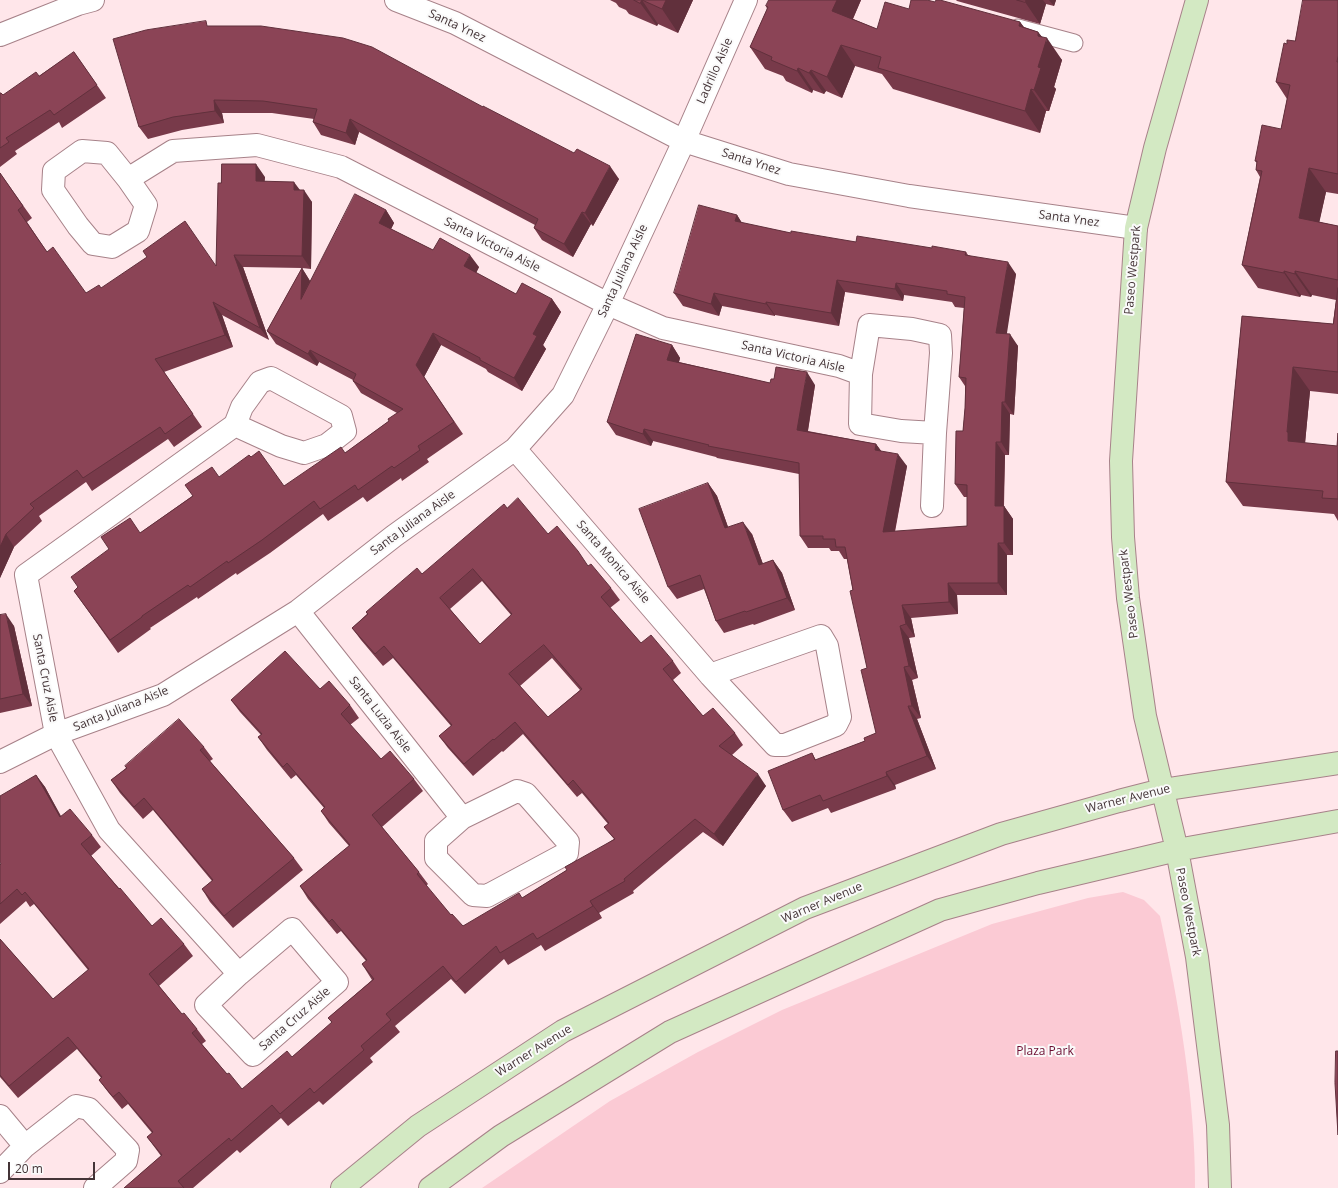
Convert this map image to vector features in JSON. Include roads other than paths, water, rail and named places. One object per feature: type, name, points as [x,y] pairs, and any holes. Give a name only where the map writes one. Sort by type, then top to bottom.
[{"type":"street","points":[[0,35],[78,4],[93,0]]},
{"type":"street","name":"Santa Ynez","points":[[396,0],[455,23],[684,141],[788,174],[909,196],[1136,228]]},
{"type":"street","name":"Ladrillo Aisle","points":[[684,141],[746,0]]},
{"type":"street","name":"Paseo Westpark","points":[[1197,0],[1155,148],[1136,228],[1121,461],[1123,537],[1128,598],[1145,716],[1177,850],[1197,957],[1218,1125],[1220,1188]]},
{"type":"street","name":"Santa Juliana Aisle","points":[[0,762],[56,734],[163,695],[298,611],[394,536],[516,449],[563,395],[608,304],[684,141]]},
{"type":"street","name":"Santa Victoria Aisle","points":[[128,179],[173,151],[257,145],[341,167],[608,304],[663,328],[839,366],[861,374]]},
{"type":"street","points":[[82,151],[107,153],[128,179],[146,205],[138,231],[112,247],[93,244],[78,226],[53,190],[54,171],[82,151]]},
{"type":"street","name":"Santa Victoria Aisle","points":[[932,506],[940,336],[912,329],[868,325],[861,374],[860,424],[901,431],[935,433]]},
{"type":"street","points":[[271,378],[341,416],[345,431],[327,445],[304,454],[281,446],[235,426],[242,407],[260,382],[271,378]]},
{"type":"street","name":"Santa Cruz Aisle","points":[[235,426],[26,575],[56,734],[109,830],[239,974]]},
{"type":"street","name":"Santa Monica Aisle","points":[[516,449],[710,675],[775,745],[785,745],[836,725],[840,718],[828,646],[821,636],[710,675]]},
{"type":"street","name":"Santa Luzia Aisle","points":[[298,611],[462,818]]},
{"type":"street","name":"Warner Avenue","points":[[342,1188],[418,1126],[563,1032],[805,908],[1001,834],[1162,790],[1338,763]]},
{"type":"street","points":[[517,791],[526,794],[568,842],[567,852],[487,896],[473,895],[436,858],[436,841],[462,818],[517,791]]},
{"type":"street","points":[[430,1188],[501,1136],[670,1032],[940,910],[1038,882],[1177,850],[1338,820]]},
{"type":"street","name":"Santa Cruz Aisle","points":[[292,929],[337,982],[253,1055],[206,1005],[239,974],[292,929]]},
{"type":"street","points":[[0,1172],[24,1146],[76,1106],[89,1109],[128,1150],[126,1161],[95,1188]]},
{"type":"street","points":[[0,1116],[24,1146]]},
{"type":"lane","points":[[1006,25],[1074,43]]},
{"type":"park label","name":"Plaza Park","points":[[1045,1052]]}]
